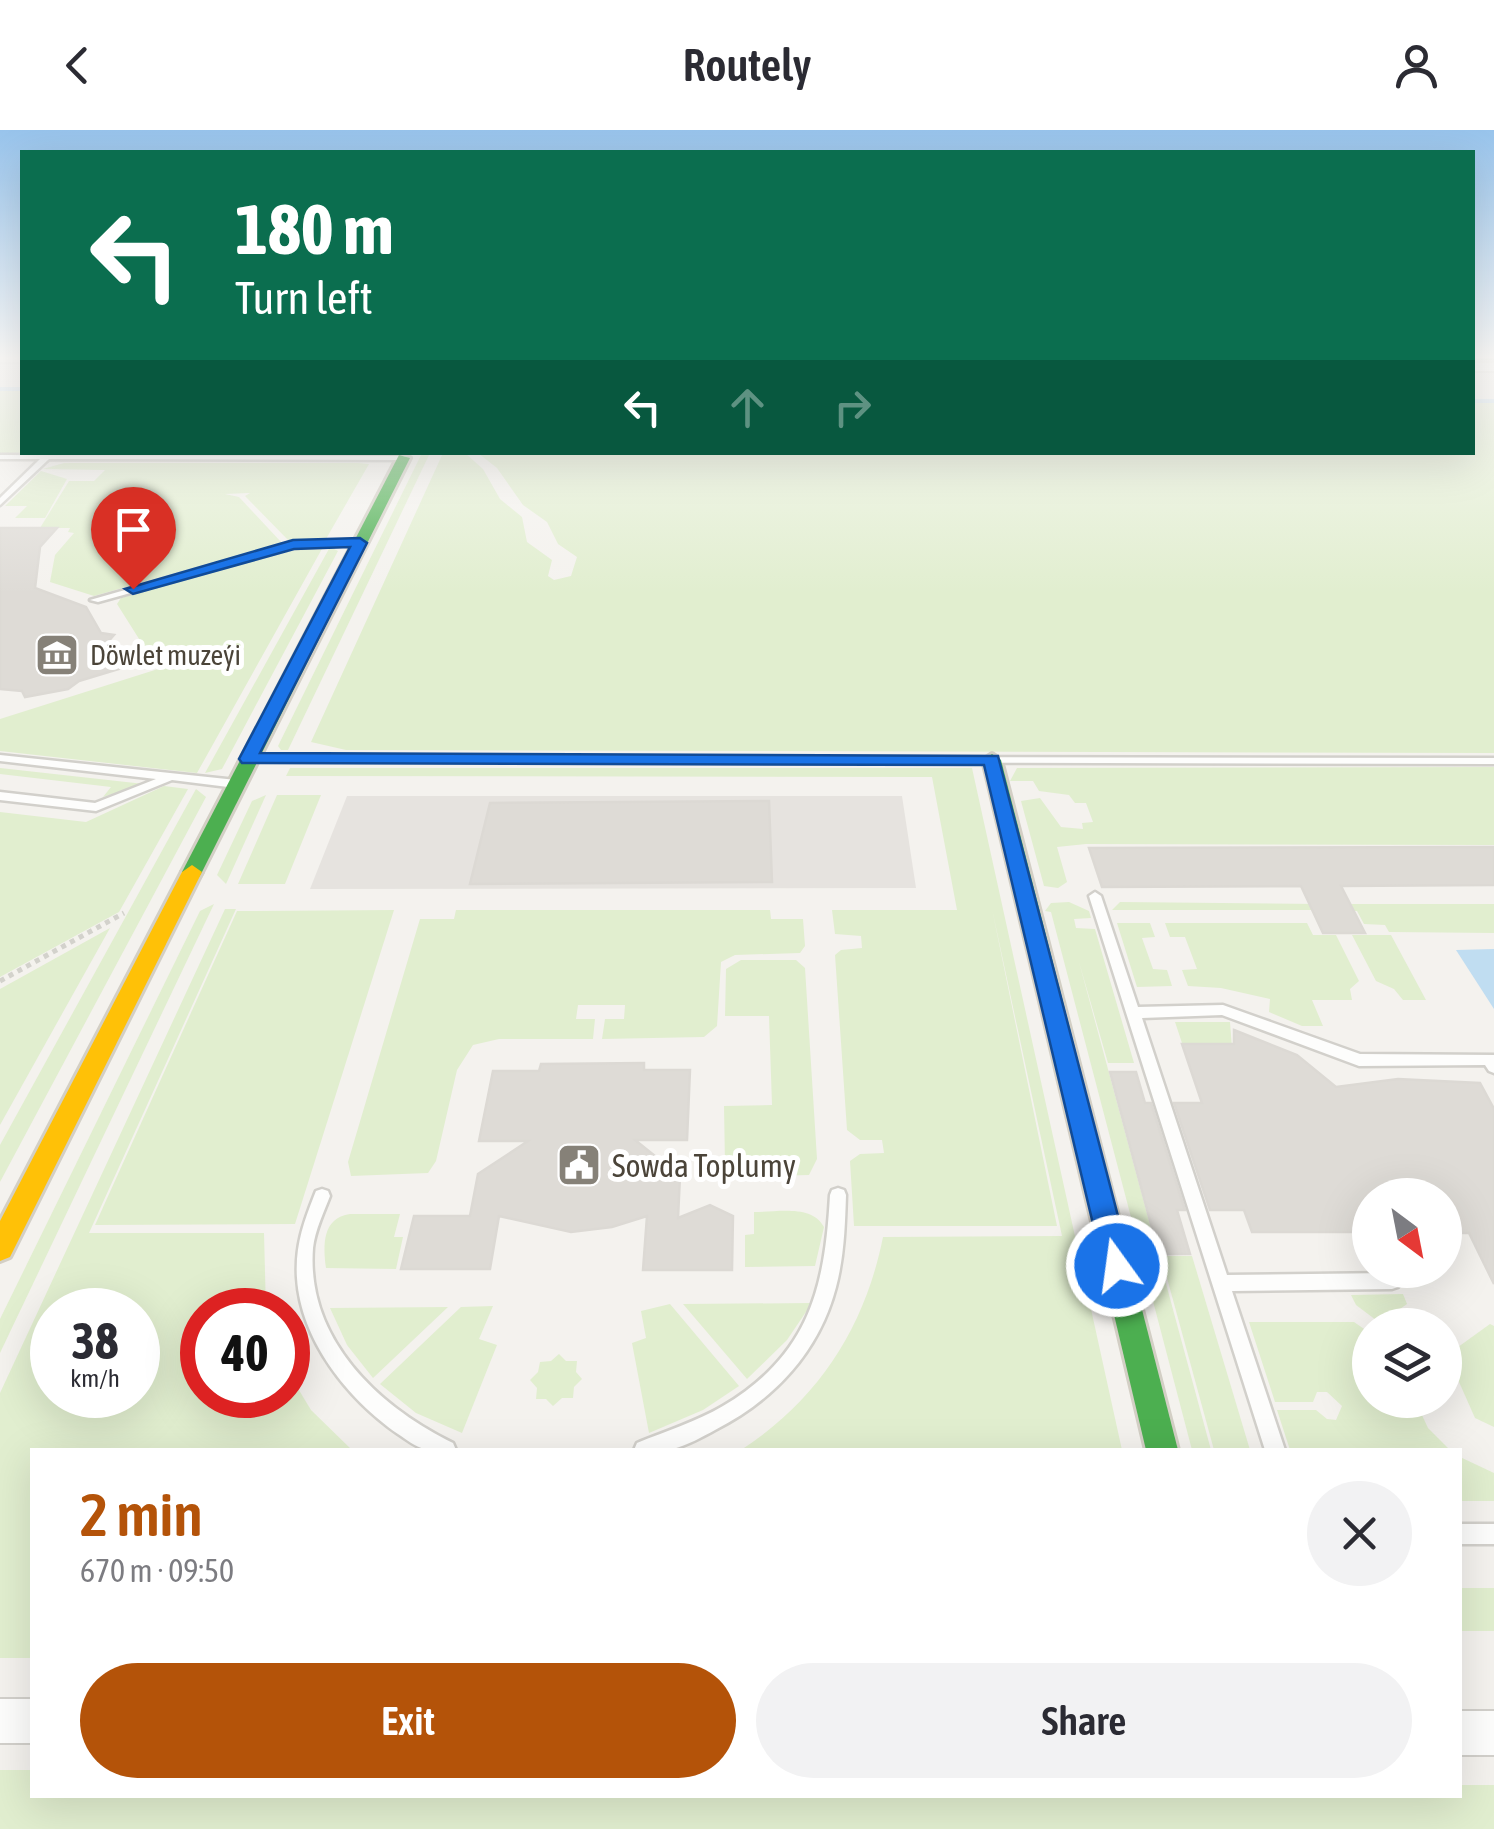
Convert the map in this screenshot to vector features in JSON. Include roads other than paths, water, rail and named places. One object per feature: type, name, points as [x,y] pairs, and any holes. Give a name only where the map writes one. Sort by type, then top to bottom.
[{"type":"street","points":[[0,1248],[404,458]]},
{"type":"street","points":[[992,760],[1162,1448]]},
{"type":"street","points":[[0,1721],[30,1721]]},
{"type":"street","points":[[1462,1733],[1494,1733]]},
{"type":"lane","points":[[0,457],[404,458]]},
{"type":"lane","points":[[0,503],[48,458]]},
{"type":"lane","points":[[95,600],[293,544],[360,543]]},
{"type":"lane","points":[[0,758],[236,784]]},
{"type":"lane","points":[[248,759],[1494,760]]},
{"type":"lane","points":[[0,796],[96,807],[170,777]]},
{"type":"lane","points":[[1095,896],[1274,1448]]},
{"type":"lane","points":[[1133,1013],[1224,1010],[1358,1060],[1489,1059],[1494,1067]]},
{"type":"lane","points":[[649,1448],[705,1426],[741,1404],[798,1352],[820,1318],[834,1276],[838,1195]]},
{"type":"lane","points":[[322,1196],[306,1243],[304,1268],[307,1298],[318,1324],[332,1353],[376,1406],[407,1431],[442,1448]]},
{"type":"lane","points":[[1220,1282],[1352,1282]]},
{"type":"lane","points":[[1462,1534],[1494,1534]]},
{"type":"water","points":[[1494,949],[1494,1009],[1456,950]]},
{"type":"place","name":"Döwlet muzeýi","points":[[57,655]]},
{"type":"place","name":"Sowda Toplumy","points":[[579,1165]]}]
